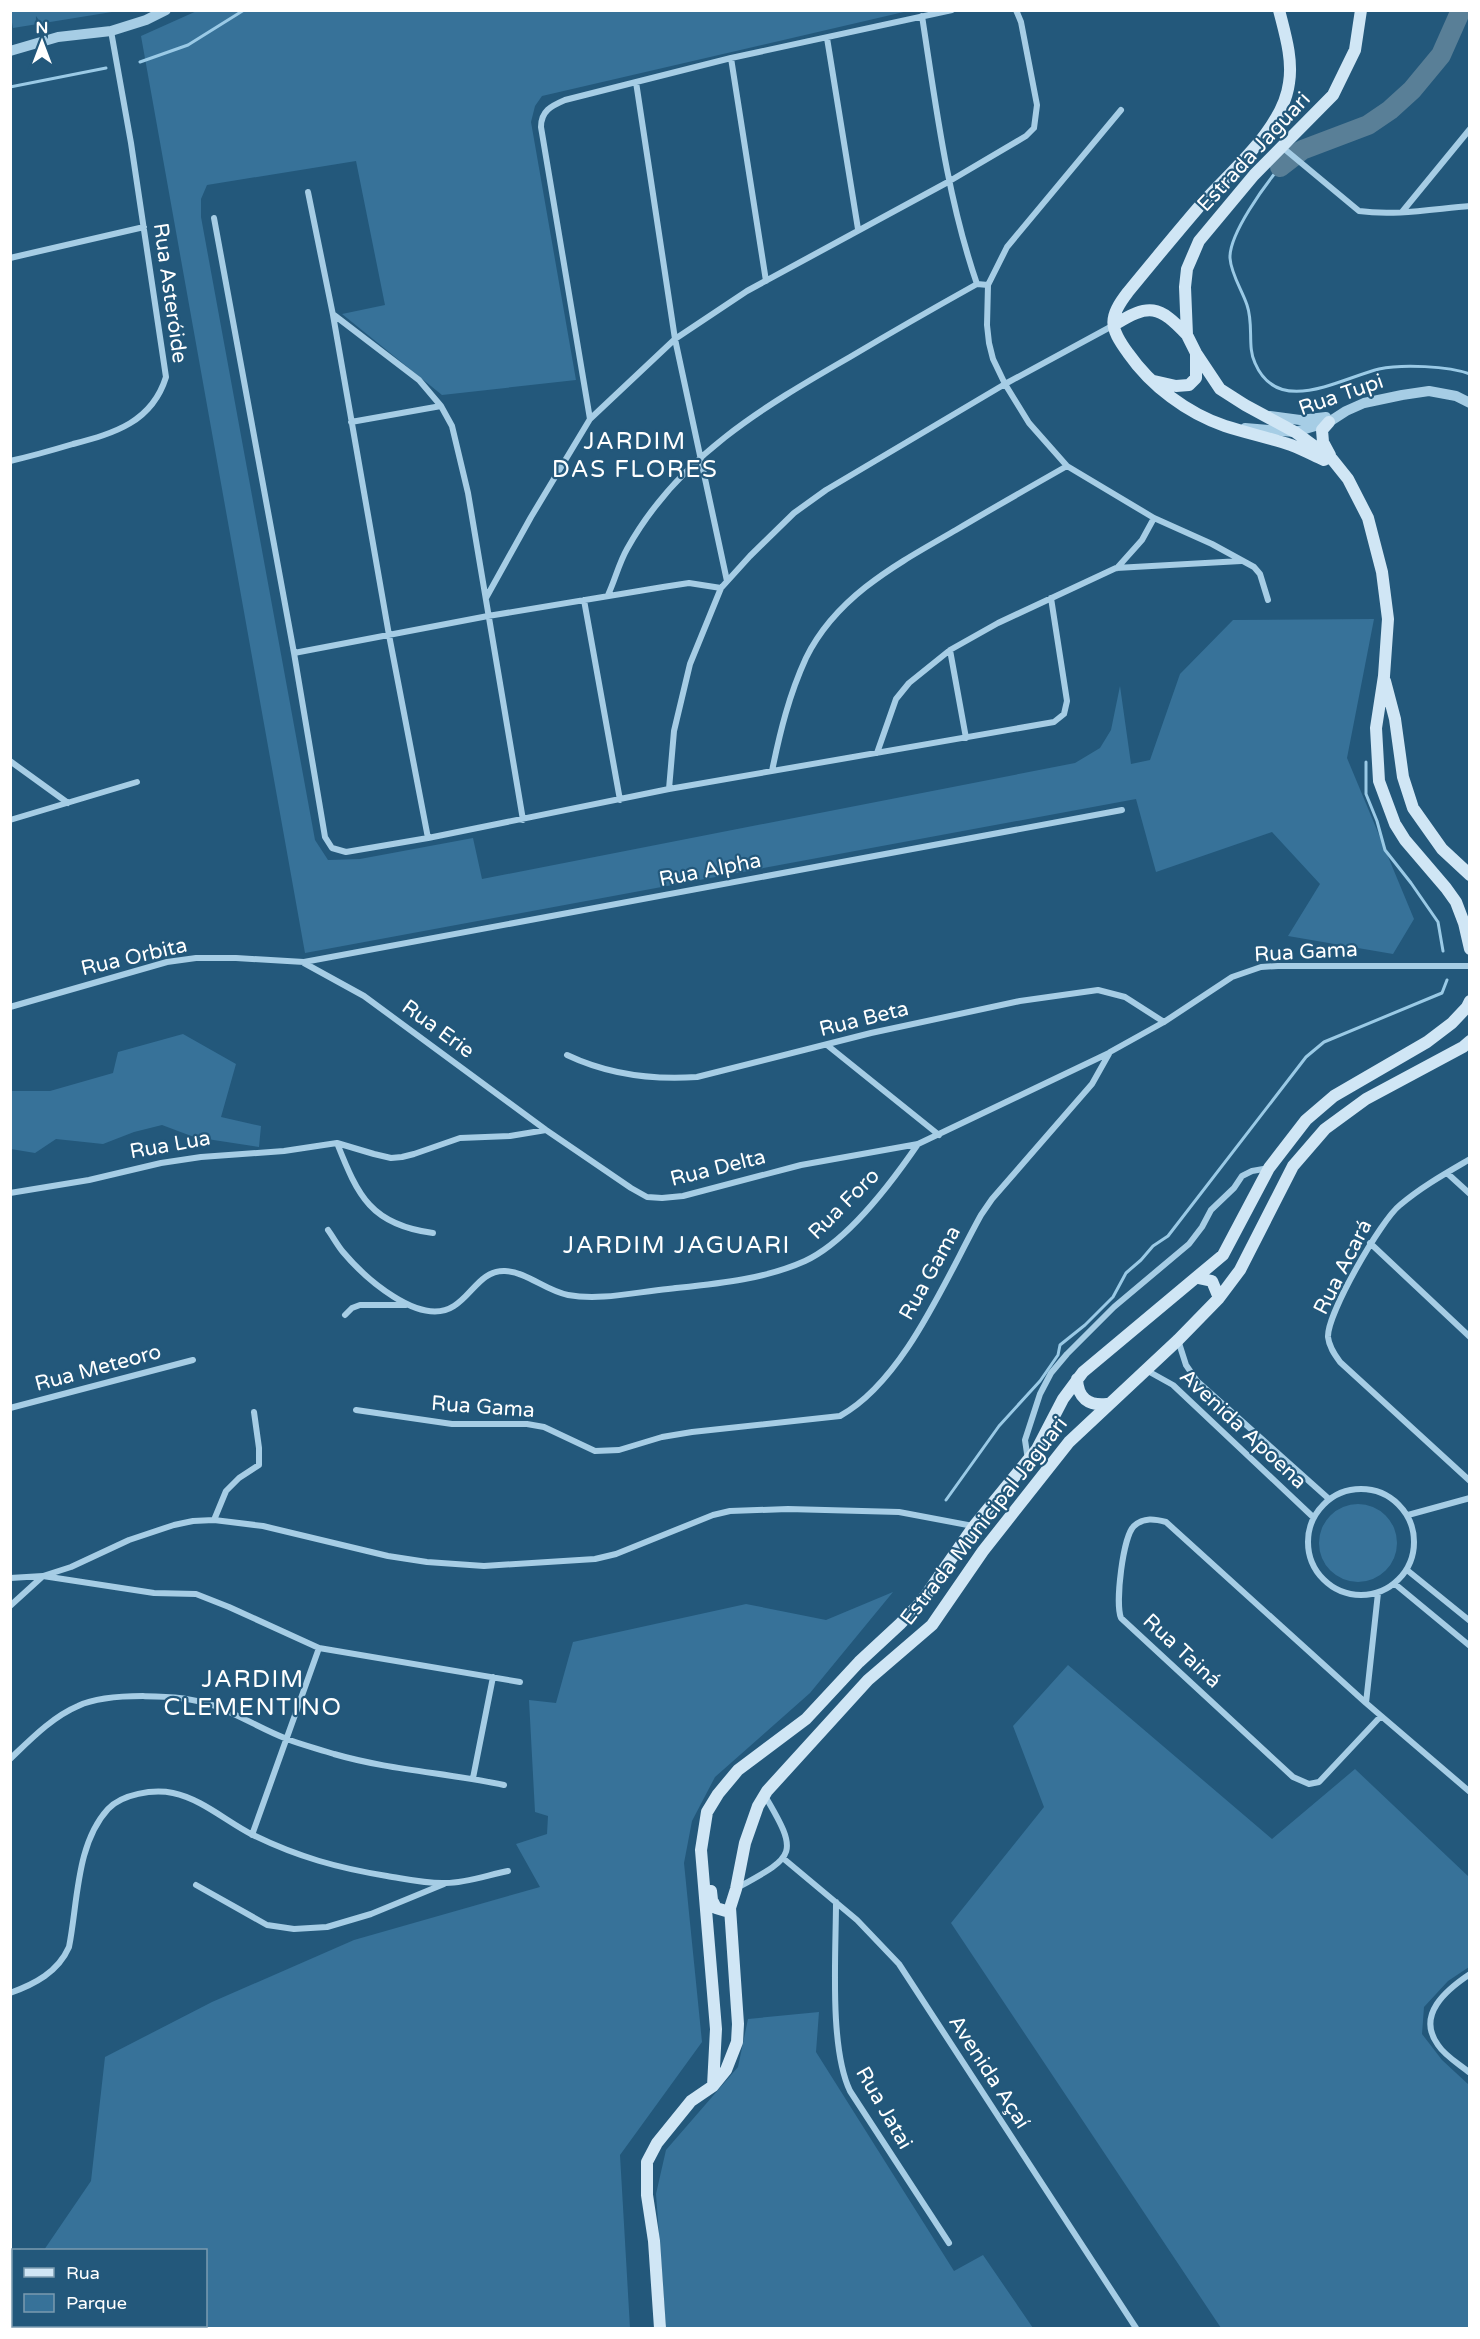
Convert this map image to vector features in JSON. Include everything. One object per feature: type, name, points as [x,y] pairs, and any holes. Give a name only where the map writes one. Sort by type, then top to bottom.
[{"type":"main road","points":[[1279,10],[1289,57],[1290,83],[1284,101],[1266,132],[1116,307],[1113,318],[1122,345],[1135,363],[1173,399],[1224,426],[1291,445],[1334,462]]},
{"type":"main road","name":"Estrada Jaguari","points":[[1334,462],[1295,432],[1270,416],[1245,405],[1220,388],[1196,353],[1187,334],[1185,287],[1190,261],[1199,241],[1234,196],[1286,149],[1321,110],[1337,88],[1355,50],[1361,10]]},
{"type":"main road","points":[[1220,184],[1234,196]]},
{"type":"main road","points":[[1114,325],[1140,310],[1154,309],[1172,319],[1187,334]]},
{"type":"main road","points":[[1150,379],[1176,386],[1189,385],[1196,378],[1196,353]]},
{"type":"main road","points":[[1329,422],[1322,430],[1323,442],[1334,462],[1348,479],[1368,518],[1380,563],[1388,619],[1384,676],[1376,728],[1379,782],[1395,825],[1416,855],[1446,888],[1467,920],[1470,949]]},
{"type":"main road","points":[[1384,676],[1395,719],[1404,777],[1413,808],[1442,849],[1470,874]]},
{"type":"main road","name":"Estrada Municipal Jaguari","points":[[712,2086],[716,2029],[701,1850],[707,1812],[731,1776],[806,1719],[859,1662],[922,1601],[974,1526],[1029,1461],[1077,1379],[1132,1330],[1198,1278],[1227,1250],[1269,1168],[1306,1119],[1334,1096],[1444,1030],[1460,1016],[1470,1001]]},
{"type":"main road","name":"Estrada Municipal Jaguari","points":[[660,2328],[654,2241],[647,2195],[647,2162],[657,2143],[691,2101],[712,2086],[726,2070],[737,2042],[738,2014],[730,1908],[745,1843],[754,1815],[764,1795],[868,1680],[927,1630],[983,1551],[1069,1442],[1178,1340],[1219,1298],[1240,1270],[1293,1166],[1325,1129],[1366,1099],[1463,1047],[1470,1041]]},
{"type":"main road","points":[[1198,1278],[1212,1281],[1219,1298]]},
{"type":"main road","points":[[1077,1379],[1078,1390],[1084,1398],[1093,1405],[1107,1404]]},
{"type":"main road","points":[[922,1601],[940,1614]]},
{"type":"main road","points":[[701,1850],[710,1864],[712,1900],[716,1908],[726,1911],[730,1908]]},
{"type":"street","points":[[10,51],[58,37],[111,30],[146,20],[166,10]]},
{"type":"street","points":[[590,419],[541,120],[548,109],[565,100],[731,58],[952,10]]},
{"type":"street","points":[[486,598],[590,419],[675,339],[721,307],[858,229],[948,182],[1026,136],[1034,128],[1037,105],[1022,22],[1016,10]]},
{"type":"street","points":[[922,16],[948,182],[977,284]]},
{"type":"street","name":"Rua Asteróide","points":[[10,461],[124,428],[139,418],[157,398],[166,377],[111,30]]},
{"type":"street","points":[[827,38],[858,229]]},
{"type":"street","points":[[731,58],[766,281]]},
{"type":"street","points":[[636,82],[675,339],[727,581]]},
{"type":"street","points":[[1121,110],[1006,247],[988,285],[987,325],[993,359],[1029,423],[1067,466],[1154,518],[1212,544],[1258,570],[1268,600]]},
{"type":"street","points":[[1402,212],[1470,129]]},
{"type":"street","points":[[1286,149],[1359,211],[1402,212],[1470,206]]},
{"type":"street","points":[[308,192],[333,315],[388,635],[428,838]]},
{"type":"street","points":[[214,218],[328,843],[332,848],[346,852],[428,838],[669,789],[1054,722],[1064,714],[1066,693],[1051,598]]},
{"type":"street","points":[[10,258],[144,227]]},
{"type":"street","points":[[608,595],[627,549],[649,516],[701,457],[734,429],[775,401],[977,284],[988,285]]},
{"type":"street","points":[[333,315],[419,380],[441,406],[452,426],[468,493],[523,820]]},
{"type":"street","points":[[669,789],[674,731],[690,664],[722,588],[772,533],[826,490],[1005,384],[1114,325]]},
{"type":"street","name":"Rua Tupi","points":[[1295,432],[1329,422],[1364,403],[1402,395],[1429,392],[1456,396],[1470,403]]},
{"type":"street","points":[[351,422],[441,406]]},
{"type":"street","points":[[1270,416],[1300,420],[1323,418],[1346,411]]},
{"type":"street","points":[[1224,426],[1295,432]]},
{"type":"street","points":[[772,771],[786,707],[807,657],[818,639],[855,594],[906,559],[1067,466]]},
{"type":"street","points":[[1116,568],[1142,540],[1154,518]]},
{"type":"street","points":[[877,753],[896,699],[909,683],[950,650],[998,623],[1116,568],[1243,561]]},
{"type":"street","points":[[294,653],[608,595],[689,583],[722,588]]},
{"type":"street","points":[[584,600],[620,800]]},
{"type":"street","points":[[950,650],[966,738]]},
{"type":"street","points":[[10,761],[69,803]]},
{"type":"street","points":[[10,820],[137,782]]},
{"type":"street","name":"Rua Alpha","points":[[304,962],[1122,810]]},
{"type":"street","name":"Rua Orbita","points":[[10,1007],[167,962],[196,958],[304,962]]},
{"type":"street","name":"Rua Erie","points":[[304,962],[364,996],[546,1130]]},
{"type":"street","name":"Rua Gama","points":[[356,1410],[452,1424],[527,1424],[544,1427],[595,1451],[619,1450],[662,1437],[692,1432],[840,1416],[857,1407],[876,1389],[891,1370],[920,1327],[992,1199],[1092,1084],[1110,1052],[1164,1022],[1232,977],[1261,968],[1278,966],[1470,966]]},
{"type":"street","name":"Rua Beta","points":[[567,1055],[588,1065],[632,1074],[671,1079],[698,1077],[872,1033],[1020,1001],[1098,990],[1125,997],[1164,1022]]},
{"type":"street","points":[[827,1045],[939,1135]]},
{"type":"street","name":"Rua Delta","points":[[546,1130],[647,1197],[683,1196],[801,1165],[918,1144],[1110,1052]]},
{"type":"street","points":[[337,1143],[391,1158],[414,1155],[460,1138],[510,1136],[546,1130]]},
{"type":"street","points":[[337,1143],[353,1180],[368,1204],[396,1224],[412,1230],[433,1233]]},
{"type":"street","name":"Rua Lua","points":[[10,1193],[89,1180],[161,1163],[201,1157],[284,1151],[337,1143]]},
{"type":"street","name":"Rua Foro","points":[[328,1230],[344,1253],[367,1275],[389,1293],[421,1310],[435,1312],[448,1310],[462,1300],[482,1279],[500,1271],[513,1272],[549,1290],[568,1295],[588,1296],[700,1285],[758,1276],[783,1269],[823,1251],[886,1189],[918,1144]]},
{"type":"street","name":"Rua Acará","points":[[1470,1159],[1398,1206],[1383,1223],[1370,1243],[1330,1323],[1328,1337],[1331,1349],[1340,1362],[1470,1481]]},
{"type":"street","points":[[1029,1461],[1025,1440],[1040,1394],[1051,1373],[1066,1354],[1114,1307],[1189,1244],[1211,1210],[1234,1188],[1242,1176],[1252,1171],[1269,1168]]},
{"type":"street","points":[[1447,1173],[1470,1194]]},
{"type":"street","points":[[1370,1243],[1470,1337]]},
{"type":"street","points":[[345,1315],[352,1308],[360,1305],[410,1305]]},
{"type":"street","name":"Avenida Apoena","points":[[1178,1340],[1186,1365],[1197,1381],[1329,1499]]},
{"type":"street","name":"Rua Meteoro","points":[[10,1408],[193,1360]]},
{"type":"street","name":"Avenida Apoena","points":[[1146,1370],[1173,1385],[1313,1517]]},
{"type":"street","points":[[214,1520],[226,1491],[238,1478],[258,1465],[259,1448],[254,1412]]},
{"type":"street","points":[[1357,1489],[1372,1490],[1399,1503],[1408,1515],[1415,1543],[1413,1557],[1407,1570],[1395,1584],[1378,1593],[1362,1596],[1346,1594],[1332,1587],[1320,1577],[1312,1563],[1308,1548],[1308,1532],[1313,1517],[1329,1499],[1342,1492],[1357,1489]]},
{"type":"street","points":[[1408,1515],[1470,1498]]},
{"type":"street","points":[[10,1606],[43,1576],[70,1567],[129,1540],[174,1525],[214,1520],[263,1526],[388,1556],[427,1562],[484,1566],[595,1559],[616,1554],[713,1515],[730,1511],[788,1509],[899,1512],[974,1526]]},
{"type":"street","name":"Rua Tainá","points":[[1366,1703],[1166,1522],[1154,1518],[1134,1526],[1128,1535],[1119,1592],[1118,1604],[1121,1618],[1293,1777],[1309,1784],[1319,1782],[1381,1716]]},
{"type":"street","points":[[1407,1570],[1470,1621]]},
{"type":"street","points":[[10,1578],[43,1576],[154,1593],[196,1594],[229,1606],[319,1648],[520,1682]]},
{"type":"street","points":[[1395,1584],[1470,1646]]},
{"type":"street","points":[[1378,1593],[1366,1703],[1470,1792]]},
{"type":"street","points":[[252,1835],[319,1648]]},
{"type":"street","points":[[473,1778],[493,1677]]},
{"type":"street","points":[[10,1759],[61,1715],[80,1705],[144,1696],[181,1697],[212,1704],[286,1739],[337,1755],[504,1785]]},
{"type":"street","points":[[10,1993],[32,1985],[63,1960],[69,1947],[88,1843],[98,1822],[110,1807],[138,1794],[173,1793],[192,1800],[252,1835],[301,1857],[325,1864],[404,1879],[447,1883]]},
{"type":"street","points":[[736,1889],[784,1859],[787,1851],[786,1835],[764,1795]]},
{"type":"street","name":"Avenida Açaí","points":[[784,1859],[857,1920],[899,1964],[1136,2328]]},
{"type":"street","points":[[196,1886],[267,1925],[294,1929],[327,1927],[372,1914],[447,1883],[508,1871]]},
{"type":"street","name":"Rua Jatai","points":[[836,1902],[837,2013],[840,2065],[844,2078],[850,2091],[949,2243]]},
{"type":"street","points":[[1470,1974],[1434,2005],[1430,2020],[1430,2032],[1439,2046],[1470,2073]]},
{"type":"green space","points":[[11,10],[118,11],[13,28]]},
{"type":"green space","points":[[199,10],[908,11],[542,96],[535,106],[531,122],[576,380],[442,395],[342,314],[385,305],[356,161],[207,185],[201,199],[201,217],[315,840],[328,860],[360,859],[473,838],[482,879],[1075,763],[1100,748],[1111,730],[1120,686],[1131,764],[1150,760],[1180,674],[1233,620],[1374,619],[1347,758],[1414,919],[1393,954],[1288,936],[1320,884],[1272,832],[1156,872],[1136,799],[305,953],[141,36]]},
{"type":"green space","points":[[183,1034],[236,1064],[221,1117],[261,1126],[259,1147],[194,1137],[162,1125],[134,1132],[103,1144],[56,1139],[35,1153],[11,1149],[11,1091],[50,1091],[113,1073],[118,1052]]},
{"type":"green space","points":[[1358,1504],[1373,1507],[1386,1515],[1394,1528],[1397,1543],[1394,1558],[1386,1571],[1373,1579],[1358,1582],[1343,1579],[1330,1571],[1322,1558],[1319,1543],[1322,1528],[1330,1515],[1343,1507]]},
{"type":"green space","points":[[893,1592],[810,1693],[715,1777],[692,1821],[684,1863],[702,2042],[620,2155],[630,2328],[11,2328],[12,2292],[12,2327],[207,2327],[207,2249],[45,2249],[91,2181],[105,2057],[212,2002],[354,1940],[540,1887],[516,1844],[547,1834],[548,1816],[535,1812],[529,1700],[556,1703],[573,1642],[746,1604],[826,1620]]},
{"type":"green space","points":[[1068,1665],[1272,1839],[1355,1769],[1469,1877],[1469,1967],[1448,1981],[1424,2007],[1422,2034],[1442,2060],[1469,2085],[1469,2328],[1221,2328],[951,1923],[1044,1807],[1013,1726]]},
{"type":"green space","points":[[819,2012],[816,2052],[954,2271],[983,2255],[1033,2328],[666,2328],[656,2194],[666,2150],[738,2067],[748,2019]]},
{"type":"waterway","points":[[140,62],[188,45],[244,10]]},
{"type":"waterway","points":[[1280,167],[1302,150],[1368,125],[1390,110],[1412,90],[1441,55],[1461,10]]},
{"type":"waterway","points":[[10,87],[106,68]]},
{"type":"waterway","points":[[1280,167],[1241,223],[1231,248],[1230,258],[1232,270],[1249,313],[1253,357],[1265,379],[1278,388],[1294,391],[1328,386],[1389,367],[1438,368],[1470,374]]},
{"type":"waterway","points":[[1366,762],[1366,794],[1385,850],[1438,922],[1443,951]]},
{"type":"waterway","points":[[946,1500],[999,1426],[1040,1381],[1058,1355],[1060,1345],[1085,1325],[1113,1297],[1126,1273],[1153,1246],[1168,1236],[1306,1057],[1324,1042],[1442,993],[1447,980]]},
{"type":"district","name":"JARDIM DAS FLORES","points":[[635,455]]},
{"type":"district","name":"JARDIM JAGUARI","points":[[677,1245]]},
{"type":"district","name":"JARDIM CLEMENTINO","points":[[253,1693]]}]
